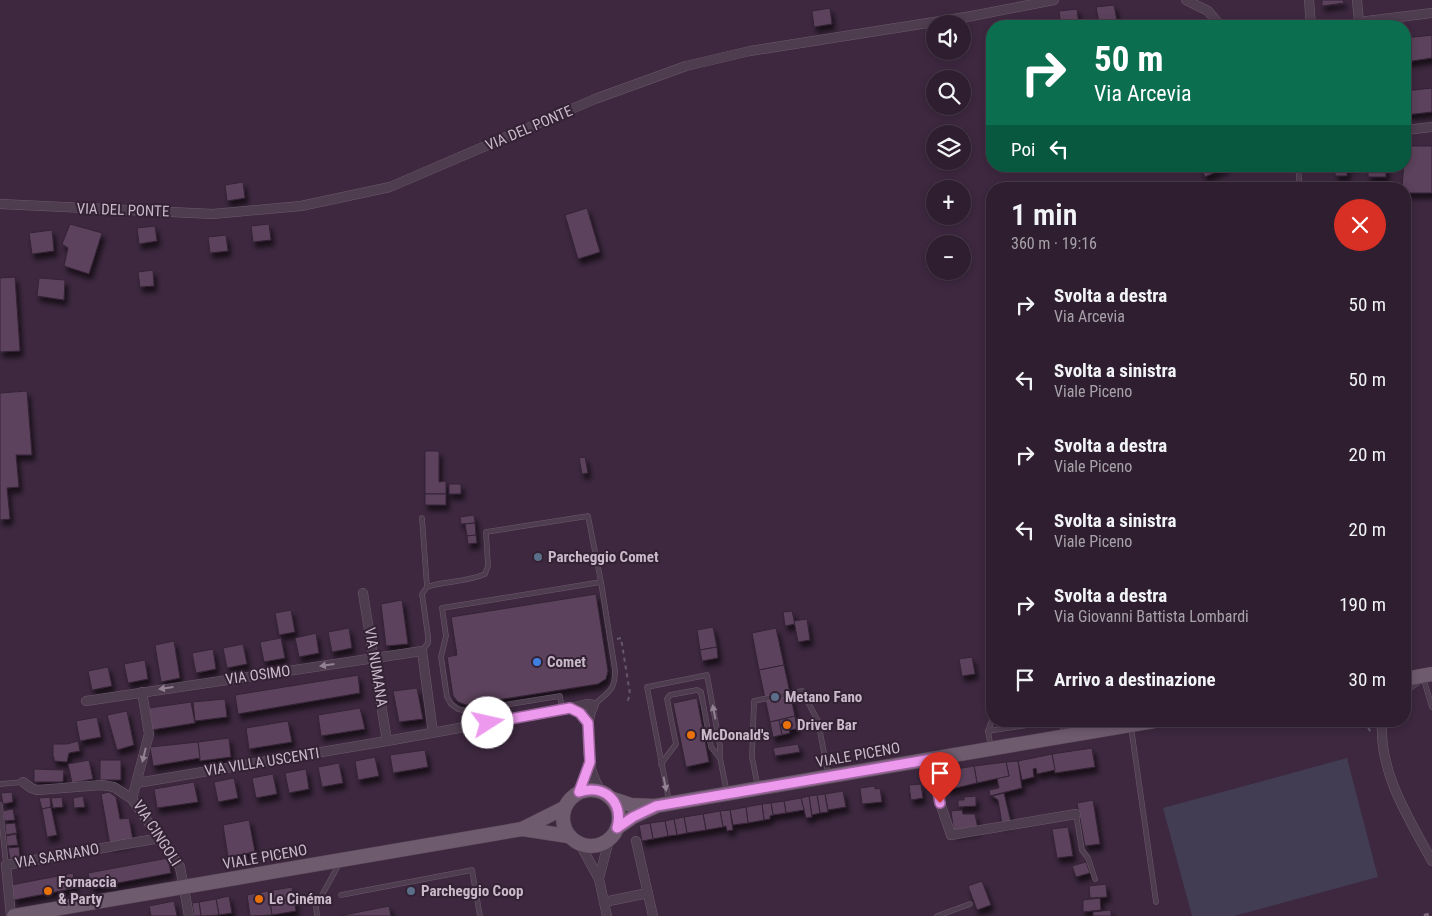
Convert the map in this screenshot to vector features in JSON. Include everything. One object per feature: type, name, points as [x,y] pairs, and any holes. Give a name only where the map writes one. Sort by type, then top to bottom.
[{"type":"main road","points":[[1411,678],[1427,675]]},
{"type":"main road","name":"VIALE PICENO","points":[[600,791],[613,799],[631,804],[662,805],[1120,727]]},
{"type":"main road","points":[[579,792],[593,789],[600,791]]},
{"type":"main road","name":"VIALE PICENO","points":[[13,916],[47,913],[184,887],[522,829],[564,808],[572,796],[579,792]]},
{"type":"main road","points":[[613,799],[619,813],[617,828]]},
{"type":"main road","name":"VIALE PICENO","points":[[609,840],[617,828],[633,817],[662,805]]},
{"type":"main road","points":[[564,808],[562,822],[568,836]]},
{"type":"main road","name":"VIALE PICENO","points":[[522,829],[568,836],[580,844]]},
{"type":"main road","points":[[580,844],[595,846],[609,840]]},
{"type":"street","name":"VIA DEL PONTE","points":[[0,204],[213,214],[301,206],[390,187],[595,99],[686,66],[750,51],[972,16],[1054,0]]},
{"type":"street","points":[[1186,0],[1208,11],[1216,20]]},
{"type":"street","points":[[1309,0],[1311,20]]},
{"type":"street","points":[[1357,0],[1359,20]]},
{"type":"street","points":[[1375,20],[1432,13]]},
{"type":"street","points":[[1411,129],[1432,127]]},
{"type":"street","name":"VIA NUMANA","points":[[364,592],[387,741]]},
{"type":"street","points":[[422,651],[433,732]]},
{"type":"street","name":"VIA OSIMO","points":[[86,701],[422,651]]},
{"type":"street","points":[[1411,685],[1427,675]]},
{"type":"street","name":"VIA CINGOLI","points":[[142,692],[149,734],[132,799],[180,868],[189,916]]},
{"type":"street","points":[[594,704],[588,723],[590,762],[600,791]]},
{"type":"street","name":"VIA VILLA USCENTI","points":[[137,783],[594,704]]},
{"type":"street","points":[[566,709],[580,713],[588,723]]},
{"type":"street","points":[[1378,727],[1382,734]]},
{"type":"street","points":[[1382,727],[1385,762],[1397,797],[1432,860]]},
{"type":"street","points":[[932,759],[940,803],[952,836],[1076,814]]},
{"type":"street","points":[[579,792],[590,762]]},
{"type":"street","points":[[23,782],[37,790],[102,784],[114,787],[132,799]]},
{"type":"street","name":"VIA SARNANO","points":[[13,916],[6,865],[160,838]]},
{"type":"street","points":[[599,879],[609,840]]},
{"type":"street","points":[[636,840],[653,916]]},
{"type":"street","points":[[580,844],[599,879],[607,916]]},
{"type":"street","points":[[604,902],[648,893]]},
{"type":"lane","points":[[422,651],[428,643],[422,594],[427,587],[435,584],[464,580],[485,574],[488,566],[486,532],[588,516],[615,670],[615,683],[594,704]]},
{"type":"lane","points":[[422,518],[427,587]]},
{"type":"lane","points":[[566,709],[560,696],[467,711],[458,709],[451,704],[447,696],[441,657],[446,636],[442,608],[601,582]]},
{"type":"lane","points":[[662,805],[662,764],[647,687],[707,675],[727,794]]},
{"type":"lane","points":[[1427,675],[1432,707]]},
{"type":"lane","points":[[662,764],[676,744],[667,699],[670,695],[697,690],[701,692],[711,747],[720,758]]},
{"type":"lane","points":[[758,789],[752,757],[754,701],[802,691],[818,721],[828,777]]},
{"type":"lane","points":[[989,727],[988,731],[991,749]]},
{"type":"lane","points":[[988,731],[1011,727]]},
{"type":"lane","points":[[1063,727],[1064,737]]},
{"type":"lane","points":[[1131,727],[1156,902]]},
{"type":"lane","points":[[0,784],[23,782]]},
{"type":"lane","points":[[0,805],[6,865]]},
{"type":"lane","points":[[1076,814],[1082,850],[1088,858],[1095,879]]},
{"type":"lane","points":[[318,916],[316,906],[341,860]]},
{"type":"lane","points":[[341,895],[472,870],[480,916]]},
{"type":"lane","points":[[937,916],[970,904]]},
{"type":"path","points":[[610,640],[621,638],[630,694],[627,703]]},
{"type":"shaded area","points":[[1347,758],[1378,877],[1234,916],[1192,916],[1163,808]]},
{"type":"building","points":[[1322,0],[1343,0],[1344,3],[1322,6]]},
{"type":"building","points":[[1114,5],[1117,20],[1098,20],[1096,7]]},
{"type":"building","points":[[830,8],[832,24],[814,27],[812,11]]},
{"type":"building","points":[[1077,9],[1078,20],[1060,20],[1059,11]]},
{"type":"building","points":[[1432,35],[1432,58],[1411,61],[1411,37]]},
{"type":"building","points":[[1432,88],[1432,112],[1411,114],[1411,90]]},
{"type":"building","points":[[1411,146],[1432,146],[1432,193],[1411,193],[1411,182],[1402,182],[1403,172],[1411,172]]},
{"type":"building","points":[[1203,172],[1216,172],[1205,177]]},
{"type":"building","points":[[1335,172],[1347,172],[1347,176],[1335,176]]},
{"type":"building","points":[[1368,172],[1386,172],[1386,177],[1368,177]]},
{"type":"building","points":[[243,182],[245,198],[227,201],[225,185]]},
{"type":"building","points":[[587,208],[600,252],[578,259],[565,215]]},
{"type":"building","points":[[70,224],[102,233],[89,274],[64,266],[68,248],[62,244]]},
{"type":"building","points":[[269,224],[271,240],[253,242],[251,226]]},
{"type":"building","points":[[155,226],[157,241],[139,244],[137,228]]},
{"type":"building","points":[[52,230],[54,251],[32,254],[29,233]]},
{"type":"building","points":[[226,235],[228,251],[210,253],[208,237]]},
{"type":"building","points":[[153,270],[154,286],[140,287],[138,272]]},
{"type":"building","points":[[15,277],[20,351],[0,352],[0,278]]},
{"type":"building","points":[[39,278],[65,280],[64,300],[37,296]]},
{"type":"building","points":[[27,391],[32,455],[16,455],[19,487],[7,488],[10,519],[0,520],[0,393]]},
{"type":"building","points":[[425,451],[439,451],[439,482],[446,481],[446,494],[425,494]]},
{"type":"building","points":[[585,457],[588,473],[582,474],[579,458]]},
{"type":"building","points":[[449,484],[461,484],[461,494],[449,494]]},
{"type":"building","points":[[425,494],[446,494],[446,505],[425,505]]},
{"type":"building","points":[[474,515],[475,523],[461,524],[460,517]]},
{"type":"building","points":[[475,523],[476,535],[467,536],[465,524]]},
{"type":"building","points":[[476,535],[477,543],[468,544],[467,536]]},
{"type":"building","points":[[596,594],[608,671],[606,679],[598,684],[466,705],[458,702],[453,696],[447,657],[457,655],[451,617]]},
{"type":"building","points":[[402,600],[408,644],[386,646],[381,604]]},
{"type":"building","points":[[291,610],[295,632],[279,635],[275,613]]},
{"type":"building","points":[[792,611],[795,624],[785,626],[783,612]]},
{"type":"building","points":[[807,619],[810,640],[798,642],[794,621]]},
{"type":"building","points":[[713,627],[717,647],[700,650],[697,630]]},
{"type":"building","points":[[349,628],[352,648],[332,652],[328,632]]},
{"type":"building","points":[[776,628],[784,665],[759,670],[752,633]]},
{"type":"building","points":[[316,633],[319,653],[299,657],[295,638]]},
{"type":"building","points":[[281,638],[285,658],[264,662],[260,642]]},
{"type":"building","points":[[174,641],[180,678],[161,682],[155,645]]},
{"type":"building","points":[[243,644],[247,664],[227,668],[223,648]]},
{"type":"building","points":[[717,647],[718,658],[702,661],[700,650]]},
{"type":"building","points":[[213,649],[216,669],[196,673],[192,653]]},
{"type":"building","points":[[972,657],[975,674],[962,676],[959,659]]},
{"type":"building","points":[[145,660],[148,679],[128,683],[124,664]]},
{"type":"building","points":[[784,665],[795,716],[770,722],[759,670]]},
{"type":"building","points":[[108,667],[112,686],[92,690],[88,671]]},
{"type":"building","points":[[358,675],[360,693],[238,714],[235,695]]},
{"type":"building","points":[[417,688],[423,719],[399,722],[393,691]]},
{"type":"building","points":[[697,698],[709,762],[686,767],[673,703]]},
{"type":"building","points":[[225,699],[227,717],[195,721],[193,702]]},
{"type":"building","points":[[191,702],[195,723],[152,730],[149,708]]},
{"type":"building","points":[[360,708],[365,729],[321,736],[318,715]]},
{"type":"building","points":[[127,711],[134,745],[117,750],[107,715]]},
{"type":"building","points":[[795,716],[797,729],[789,730],[790,733],[782,735],[779,720]]},
{"type":"building","points":[[97,717],[101,737],[80,741],[76,721]]},
{"type":"building","points":[[779,720],[782,735],[773,737],[770,722]]},
{"type":"building","points":[[288,721],[292,742],[249,749],[246,728]]},
{"type":"building","points":[[229,738],[231,757],[200,761],[198,742]]},
{"type":"building","points":[[78,741],[80,751],[69,753],[67,762],[54,761],[53,744],[67,744]]},
{"type":"building","points":[[198,742],[200,758],[153,766],[150,747]]},
{"type":"building","points":[[798,744],[800,752],[775,756],[773,748]]},
{"type":"building","points":[[1092,748],[1095,767],[1055,773],[1052,754]]},
{"type":"building","points":[[425,750],[428,767],[393,773],[390,755]]},
{"type":"building","points":[[1052,754],[1055,770],[1037,774],[1036,768],[1033,769],[1034,777],[1022,780],[1018,761]]},
{"type":"building","points":[[375,757],[379,776],[358,780],[355,761]]},
{"type":"building","points":[[89,760],[93,779],[72,783],[68,764]]},
{"type":"building","points":[[100,760],[121,760],[121,780],[100,780]]},
{"type":"building","points":[[1018,761],[1022,788],[990,796],[989,790],[999,788],[997,778],[1009,776],[1006,762]]},
{"type":"building","points":[[1006,762],[1009,776],[977,783],[974,766]]},
{"type":"building","points":[[339,763],[343,783],[322,787],[318,767]]},
{"type":"building","points":[[974,766],[977,783],[947,790],[944,771]]},
{"type":"building","points":[[34,769],[64,770],[63,782],[34,782]]},
{"type":"building","points":[[306,769],[309,789],[289,793],[285,773]]},
{"type":"building","points":[[273,774],[277,794],[256,798],[252,778]]},
{"type":"building","points":[[234,778],[238,798],[218,802],[214,782]]},
{"type":"building","points":[[194,782],[198,802],[157,808],[154,789]]},
{"type":"building","points":[[921,784],[923,798],[911,800],[909,785]]},
{"type":"building","points":[[875,786],[875,789],[880,788],[882,802],[862,804],[860,788]]},
{"type":"building","points":[[843,791],[846,807],[828,810],[825,794]]},
{"type":"building","points":[[12,792],[13,802],[3,804],[1,793]]},
{"type":"building","points":[[109,792],[116,797],[120,819],[129,818],[133,840],[110,845],[101,794]]},
{"type":"building","points":[[1004,793],[1011,822],[1002,824],[998,800],[992,796]]},
{"type":"building","points":[[825,794],[828,812],[820,813],[817,795]]},
{"type":"building","points":[[817,795],[820,813],[812,815],[809,796]]},
{"type":"building","points":[[83,796],[85,807],[74,808],[73,798]]},
{"type":"building","points":[[809,796],[812,817],[806,818],[801,798]]},
{"type":"building","points":[[976,796],[976,806],[958,807],[958,800],[964,800],[964,797]]},
{"type":"building","points":[[50,797],[51,807],[42,809],[39,798]]},
{"type":"building","points":[[62,797],[63,807],[53,808],[51,798]]},
{"type":"building","points":[[801,798],[804,810],[786,813],[784,801]]},
{"type":"building","points":[[1093,800],[1100,844],[1085,846],[1077,803]]},
{"type":"building","points":[[784,801],[786,813],[773,815],[771,803]]},
{"type":"building","points":[[771,803],[773,815],[770,816],[770,819],[764,820],[762,804]]},
{"type":"building","points":[[762,804],[764,820],[748,823],[746,807]]},
{"type":"building","points":[[51,807],[57,835],[47,837],[42,809]]},
{"type":"building","points":[[746,807],[748,823],[733,825],[730,810]]},
{"type":"building","points":[[13,809],[15,820],[4,821],[3,811]]},
{"type":"building","points":[[730,810],[733,830],[727,831],[726,826],[723,827],[720,811]]},
{"type":"building","points":[[962,810],[963,814],[975,814],[978,829],[954,833],[951,811]]},
{"type":"building","points":[[720,811],[723,827],[706,830],[703,814]]},
{"type":"building","points":[[703,814],[706,830],[687,833],[684,817]]},
{"type":"building","points":[[684,817],[687,833],[677,835],[674,819]]},
{"type":"building","points":[[674,819],[677,835],[668,836],[665,821]]},
{"type":"building","points":[[249,820],[255,852],[228,857],[223,825]]},
{"type":"building","points":[[665,821],[668,836],[653,839],[650,823]]},
{"type":"building","points":[[15,823],[17,833],[6,835],[5,824]]},
{"type":"building","points":[[650,823],[653,839],[642,841],[639,825]]},
{"type":"building","points":[[1068,827],[1073,856],[1057,858],[1052,829]]},
{"type":"building","points":[[16,834],[18,845],[7,846],[6,836]]},
{"type":"building","points":[[19,847],[20,857],[10,859],[8,848]]},
{"type":"building","points":[[168,858],[171,873],[91,888],[88,873]]},
{"type":"building","points":[[1086,862],[1090,873],[1076,877],[1072,866]]},
{"type":"building","points":[[73,873],[76,888],[14,900],[11,885]]},
{"type":"building","points":[[982,881],[991,905],[977,910],[968,886]]},
{"type":"building","points":[[1106,884],[1107,897],[1090,898],[1089,886]]},
{"type":"building","points":[[292,887],[296,911],[272,915],[268,891]]},
{"type":"building","points":[[268,891],[272,915],[250,916],[247,895]]},
{"type":"building","points":[[229,896],[232,913],[219,915],[216,899]]},
{"type":"building","points":[[1100,898],[1101,910],[1083,912],[1083,900]]},
{"type":"building","points":[[216,899],[219,915],[201,916],[199,902]]},
{"type":"building","points":[[174,901],[177,916],[151,916],[149,906]]},
{"type":"building","points":[[199,902],[201,916],[194,916],[192,903]]},
{"type":"building","points":[[389,906],[391,916],[339,916]]},
{"type":"building","points":[[1111,910],[1111,916],[1093,916],[1093,912]]},
{"type":"railway","points":[[1424,916],[1432,914]]},
{"type":"place","name":"Parcheggio Comet","points":[[538,557]]},
{"type":"place","name":"Comet","points":[[537,662]]},
{"type":"place","name":"Metano Fano","points":[[775,697]]},
{"type":"place","name":"Driver Bar","points":[[787,725]]},
{"type":"place","name":"McDonald's","points":[[691,735]]},
{"type":"place","name":"Fornaccia & Party","points":[[48,891]]},
{"type":"place","name":"Parcheggio Coop","points":[[411,891]]},
{"type":"place","name":"Le Cinéma","points":[[259,899]]},
{"type":"route","points":[[488,723],[570,708],[580,713],[588,723],[590,762],[579,792],[593,789],[607,794],[613,799],[619,813],[617,828],[633,817],[656,806],[932,759],[940,803]]}]
